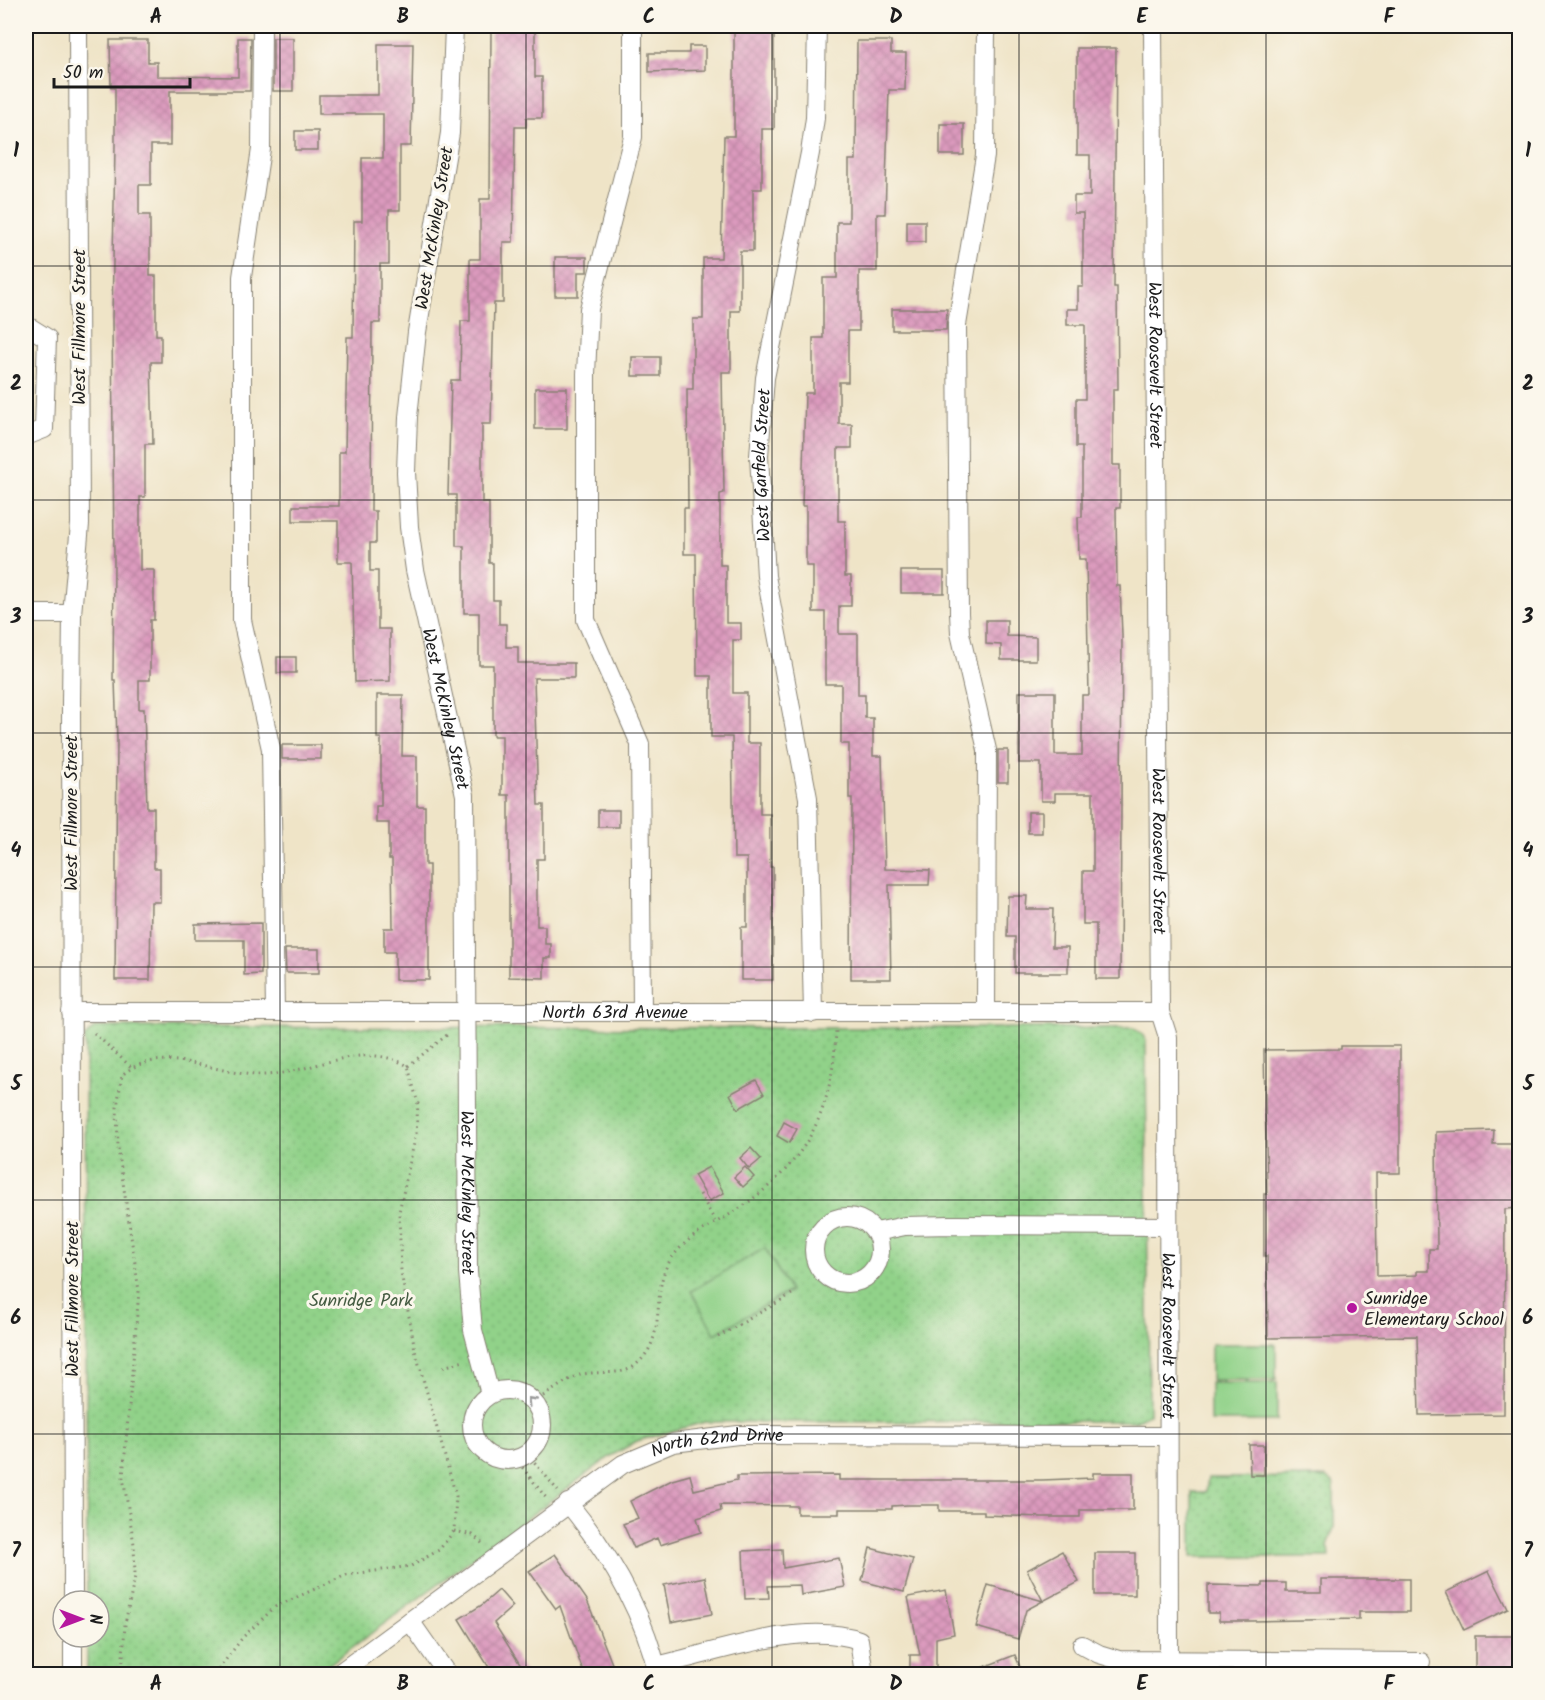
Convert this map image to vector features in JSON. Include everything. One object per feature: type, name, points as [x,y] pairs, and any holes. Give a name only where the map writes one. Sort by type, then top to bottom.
[{"type":"street","name":"West Fillmore Street","points":[[73,1589],[72,614],[80,524],[78,26]]},
{"type":"street","points":[[262,26],[261,149],[242,277],[242,621],[271,749],[275,1012]]},
{"type":"street","name":"West McKinley Street","points":[[454,26],[450,133],[417,332],[408,417],[406,472],[409,527],[415,570],[465,795],[468,1272],[473,1330],[490,1394]]},
{"type":"street","points":[[633,26],[633,138],[589,309],[586,374],[586,620],[640,744],[642,1012]]},
{"type":"street","name":"West Garfield Street","points":[[813,1013],[808,798],[766,576],[759,456],[765,378],[810,153],[815,108],[817,26]]},
{"type":"street","points":[[986,26],[985,156],[957,325],[960,633],[987,750],[986,1012]]},
{"type":"street","name":"West Roosevelt Street","points":[[1154,26],[1160,1012],[1168,1037],[1169,1667]]},
{"type":"street","points":[[26,325],[47,338],[44,429],[26,436]]},
{"type":"street","points":[[26,614],[72,614]]},
{"type":"street","name":"North 63rd Avenue","points":[[71,1012],[1160,1012]]},
{"type":"street","points":[[876,1232],[905,1226],[1168,1226]]},
{"type":"street","points":[[512,1390],[532,1401],[542,1422],[536,1444],[521,1456],[496,1458],[487,1453],[475,1437],[473,1417],[476,1408],[490,1394],[512,1390]]},
{"type":"street","name":"North 62nd Drive","points":[[338,1674],[410,1621],[563,1497],[636,1457],[673,1443],[714,1436],[1168,1436]]},
{"type":"street","points":[[563,1497],[598,1543],[618,1575],[635,1608],[657,1670],[796,1635],[841,1633],[859,1640],[864,1674]]},
{"type":"street","points":[[410,1621],[447,1674]]},
{"type":"street","points":[[1082,1645],[1099,1654],[1119,1660],[1169,1667],[1420,1662]]},
{"type":"street","points":[[73,1649],[73,1674]]},
{"type":"path","points":[[532,1401],[546,1396],[581,1374],[631,1369],[642,1359],[655,1339],[659,1284],[669,1261],[687,1239],[742,1206],[778,1179],[811,1134],[830,1088],[836,1030]]},
{"type":"path","points":[[93,1033],[131,1067]]},
{"type":"path","points":[[408,1066],[447,1035]]},
{"type":"path","points":[[123,1674],[125,1624],[135,1576],[134,1544],[123,1477],[139,1291],[118,1148],[117,1107],[122,1075],[142,1061],[166,1060],[205,1065],[234,1073],[265,1075],[364,1055],[394,1058],[408,1066],[418,1104],[416,1134],[399,1212],[401,1272],[415,1350],[456,1496],[454,1531],[439,1550],[411,1566],[346,1575],[275,1607],[243,1637],[215,1674]]},
{"type":"path","points":[[700,1194],[715,1221]]},
{"type":"path","points":[[718,1337],[792,1294]]},
{"type":"path","points":[[443,1367],[464,1361]]},
{"type":"path","points":[[521,1456],[563,1497]]},
{"type":"path","points":[[521,1456],[547,1499]]},
{"type":"path","points":[[454,1531],[472,1535],[485,1546]]},
{"type":"green space","name":"Sunridge Park","points":[[94,1028],[1133,1028],[1142,1034],[1146,1041],[1149,1414],[1135,1421],[705,1422],[637,1441],[611,1456],[316,1674],[87,1674],[87,1649],[111,1649],[111,1589],[87,1589],[85,1037]]},
{"type":"green space","points":[[765,1248],[790,1291],[715,1334],[691,1291]]},
{"type":"green space","points":[[1211,1344],[1276,1344],[1276,1380],[1211,1380]]},
{"type":"green space","points":[[1210,1383],[1277,1383],[1277,1421],[1210,1421]]},
{"type":"green space","points":[[1326,1477],[1333,1482],[1334,1487],[1334,1527],[1328,1546],[1329,1557],[1192,1557],[1192,1492],[1206,1492],[1208,1478]]},
{"type":"building","points":[[491,26],[535,26],[535,77],[542,77],[542,118],[526,118],[526,127],[515,127],[513,242],[503,242],[503,303],[494,303],[491,424],[482,424],[482,503],[489,503],[489,563],[493,563],[493,600],[499,600],[499,624],[506,624],[506,647],[518,647],[518,663],[574,663],[574,678],[534,678],[538,805],[544,805],[544,859],[537,859],[537,926],[545,926],[545,944],[551,944],[551,958],[544,958],[544,978],[509,977],[509,795],[502,795],[502,736],[493,736],[493,665],[479,665],[479,613],[464,613],[464,546],[456,546],[456,495],[448,495],[451,380],[460,380],[461,321],[470,321],[470,259],[480,259],[480,199],[490,199]]},
{"type":"building","points":[[734,26],[774,26],[774,129],[762,129],[762,189],[753,189],[753,251],[740,251],[740,311],[731,311],[731,372],[722,372],[724,493],[720,494],[720,565],[726,565],[726,623],[741,623],[741,640],[733,640],[733,693],[747,693],[747,743],[760,743],[760,814],[770,814],[770,867],[773,867],[773,980],[741,980],[741,927],[747,927],[747,858],[734,858],[732,737],[711,737],[711,676],[697,676],[696,554],[684,554],[684,508],[688,508],[687,389],[693,389],[693,319],[703,319],[703,258],[721,258],[724,136],[734,136]]},
{"type":"building","points":[[238,38],[251,38],[250,91],[170,91],[170,145],[151,145],[151,185],[139,185],[139,215],[150,215],[150,276],[156,276],[156,335],[161,335],[161,362],[151,362],[153,444],[145,444],[145,497],[140,497],[140,570],[154,570],[154,620],[150,620],[150,680],[139,680],[139,709],[144,709],[147,808],[154,808],[154,868],[160,868],[160,902],[151,902],[150,980],[115,980],[117,739],[115,680],[113,680],[112,319],[115,88],[111,88],[110,40],[148,40],[148,62],[157,62],[157,76],[238,77]]},
{"type":"building","points":[[273,38],[293,38],[293,91],[273,91]]},
{"type":"building","points":[[857,41],[891,41],[891,53],[906,53],[905,90],[889,90],[885,214],[877,214],[877,271],[859,271],[859,331],[848,331],[848,382],[839,382],[839,424],[852,424],[852,448],[838,448],[838,521],[845,521],[845,576],[851,576],[851,606],[839,606],[839,634],[858,634],[858,695],[865,695],[865,718],[873,718],[873,756],[882,756],[885,869],[930,870],[929,885],[889,885],[891,979],[851,979],[852,798],[849,798],[849,744],[841,744],[841,684],[825,684],[825,612],[813,612],[813,566],[806,566],[806,506],[802,506],[805,393],[813,393],[813,338],[823,338],[823,278],[837,278],[837,222],[849,222],[849,160],[856,160]]},
{"type":"building","points":[[378,44],[413,44],[411,146],[400,146],[400,210],[389,210],[389,264],[380,264],[380,323],[372,323],[371,511],[376,511],[376,543],[370,543],[370,571],[378,571],[378,629],[390,629],[390,681],[355,682],[352,562],[338,562],[338,521],[293,521],[293,506],[339,506],[339,452],[345,452],[347,337],[353,337],[354,221],[362,221],[362,158],[383,158],[383,114],[319,114],[319,95],[378,95]]},
{"type":"building","points":[[689,46],[705,46],[705,70],[649,72],[649,53],[689,53]]},
{"type":"building","points":[[1077,48],[1116,48],[1114,287],[1117,287],[1118,389],[1113,389],[1113,465],[1120,465],[1120,508],[1116,508],[1117,586],[1120,586],[1122,635],[1120,979],[1096,979],[1096,924],[1083,924],[1083,871],[1093,871],[1093,793],[1055,793],[1055,801],[1041,801],[1041,763],[1019,763],[1019,692],[1055,692],[1055,755],[1082,755],[1082,695],[1089,695],[1086,559],[1079,559],[1078,517],[1082,517],[1082,447],[1076,447],[1076,399],[1085,399],[1085,325],[1067,325],[1067,309],[1078,309],[1078,287],[1083,287],[1083,213],[1074,213],[1074,196],[1090,196],[1090,155],[1077,155]]},
{"type":"building","points":[[940,124],[964,124],[964,155],[940,155]]},
{"type":"building","points":[[295,131],[318,131],[318,150],[295,150]]},
{"type":"building","points":[[907,221],[925,221],[925,242],[907,242]]},
{"type":"building","points":[[555,257],[587,257],[587,272],[578,272],[578,296],[555,296]]},
{"type":"building","points":[[892,309],[947,309],[946,330],[892,330]]},
{"type":"building","points":[[632,357],[660,357],[660,376],[632,376]]},
{"type":"building","points":[[535,388],[567,388],[567,429],[535,429]]},
{"type":"building","points":[[901,571],[944,571],[944,593],[901,593]]},
{"type":"building","points":[[986,620],[1007,620],[1007,636],[1036,637],[1036,660],[1001,660],[1001,645],[986,644]]},
{"type":"building","points":[[277,657],[296,657],[296,673],[277,673]]},
{"type":"building","points":[[377,695],[403,695],[402,756],[417,756],[417,806],[425,806],[425,865],[429,865],[429,980],[395,980],[395,952],[384,952],[384,928],[393,928],[392,859],[389,859],[389,823],[376,823],[376,806],[381,806],[381,738],[377,738]]},
{"type":"building","points":[[282,745],[321,745],[321,759],[282,759]]},
{"type":"building","points":[[998,750],[1008,750],[1008,782],[998,782]]},
{"type":"building","points":[[598,810],[619,810],[619,827],[598,827]]},
{"type":"building","points":[[1028,812],[1042,812],[1042,833],[1028,833]]},
{"type":"building","points":[[1008,896],[1027,896],[1026,909],[1053,909],[1052,947],[1068,947],[1068,973],[1015,973],[1015,937],[1007,937]]},
{"type":"building","points":[[261,923],[261,974],[244,975],[244,940],[195,940],[195,924]]},
{"type":"building","points":[[285,949],[319,949],[319,973],[286,973]]},
{"type":"building","points":[[1341,1046],[1400,1046],[1400,1173],[1376,1173],[1377,1276],[1417,1275],[1417,1271],[1429,1271],[1429,1249],[1437,1249],[1436,1132],[1494,1130],[1493,1144],[1520,1144],[1520,1208],[1505,1209],[1504,1414],[1419,1415],[1417,1336],[1268,1338],[1267,1256],[1264,1256],[1264,1194],[1267,1194],[1264,1050],[1341,1049]]},
{"type":"building","points":[[756,1080],[764,1094],[738,1109],[730,1094]]},
{"type":"building","points":[[784,1122],[797,1129],[789,1143],[777,1136]]},
{"type":"building","points":[[751,1148],[761,1159],[749,1169],[740,1158]]},
{"type":"building","points":[[709,1167],[724,1193],[709,1201],[694,1175]]},
{"type":"building","points":[[745,1167],[754,1177],[743,1187],[734,1177]]},
{"type":"building","points":[[1249,1445],[1264,1445],[1264,1475],[1250,1475]]},
{"type":"building","points":[[1093,1473],[1133,1473],[1133,1510],[1080,1510],[1080,1517],[1042,1517],[984,1515],[984,1511],[939,1511],[939,1505],[892,1506],[892,1509],[839,1509],[839,1514],[797,1514],[797,1506],[720,1505],[721,1511],[697,1518],[701,1532],[660,1545],[657,1538],[634,1548],[623,1524],[638,1518],[630,1501],[672,1480],[690,1475],[694,1490],[737,1480],[737,1476],[839,1475],[839,1480],[1042,1480],[1093,1478]]},
{"type":"building","points":[[870,1548],[913,1559],[904,1592],[862,1581]]},
{"type":"building","points":[[782,1549],[783,1568],[839,1558],[845,1587],[801,1595],[800,1585],[768,1586],[769,1598],[745,1599],[743,1551]]},
{"type":"building","points":[[1062,1551],[1079,1582],[1043,1601],[1027,1570]]},
{"type":"building","points":[[1095,1553],[1135,1553],[1135,1595],[1095,1595]]},
{"type":"building","points":[[555,1554],[587,1600],[616,1674],[584,1674],[560,1606],[556,1609],[529,1571]]},
{"type":"building","points":[[1489,1571],[1508,1609],[1464,1630],[1446,1592]]},
{"type":"building","points":[[705,1577],[712,1614],[671,1622],[664,1585]]},
{"type":"building","points":[[1321,1579],[1409,1579],[1409,1612],[1359,1612],[1359,1619],[1251,1621],[1219,1621],[1219,1613],[1208,1613],[1208,1585],[1263,1586],[1263,1583],[1286,1583],[1286,1592],[1321,1592]]},
{"type":"building","points":[[988,1585],[1043,1601],[1026,1610],[1018,1639],[976,1627]]},
{"type":"building","points":[[499,1590],[513,1606],[494,1623],[526,1674],[493,1674],[459,1619],[482,1605]]},
{"type":"building","points":[[946,1590],[954,1634],[936,1638],[936,1674],[910,1674],[910,1655],[920,1655],[908,1597]]},
{"type":"building","points":[[1475,1636],[1516,1636],[1516,1674],[1475,1674]]},
{"type":"building","points":[[1015,1655],[1023,1674],[968,1673]]},
{"type":"place","name":"Sunridge Elementary School","points":[[1352,1308]]}]
